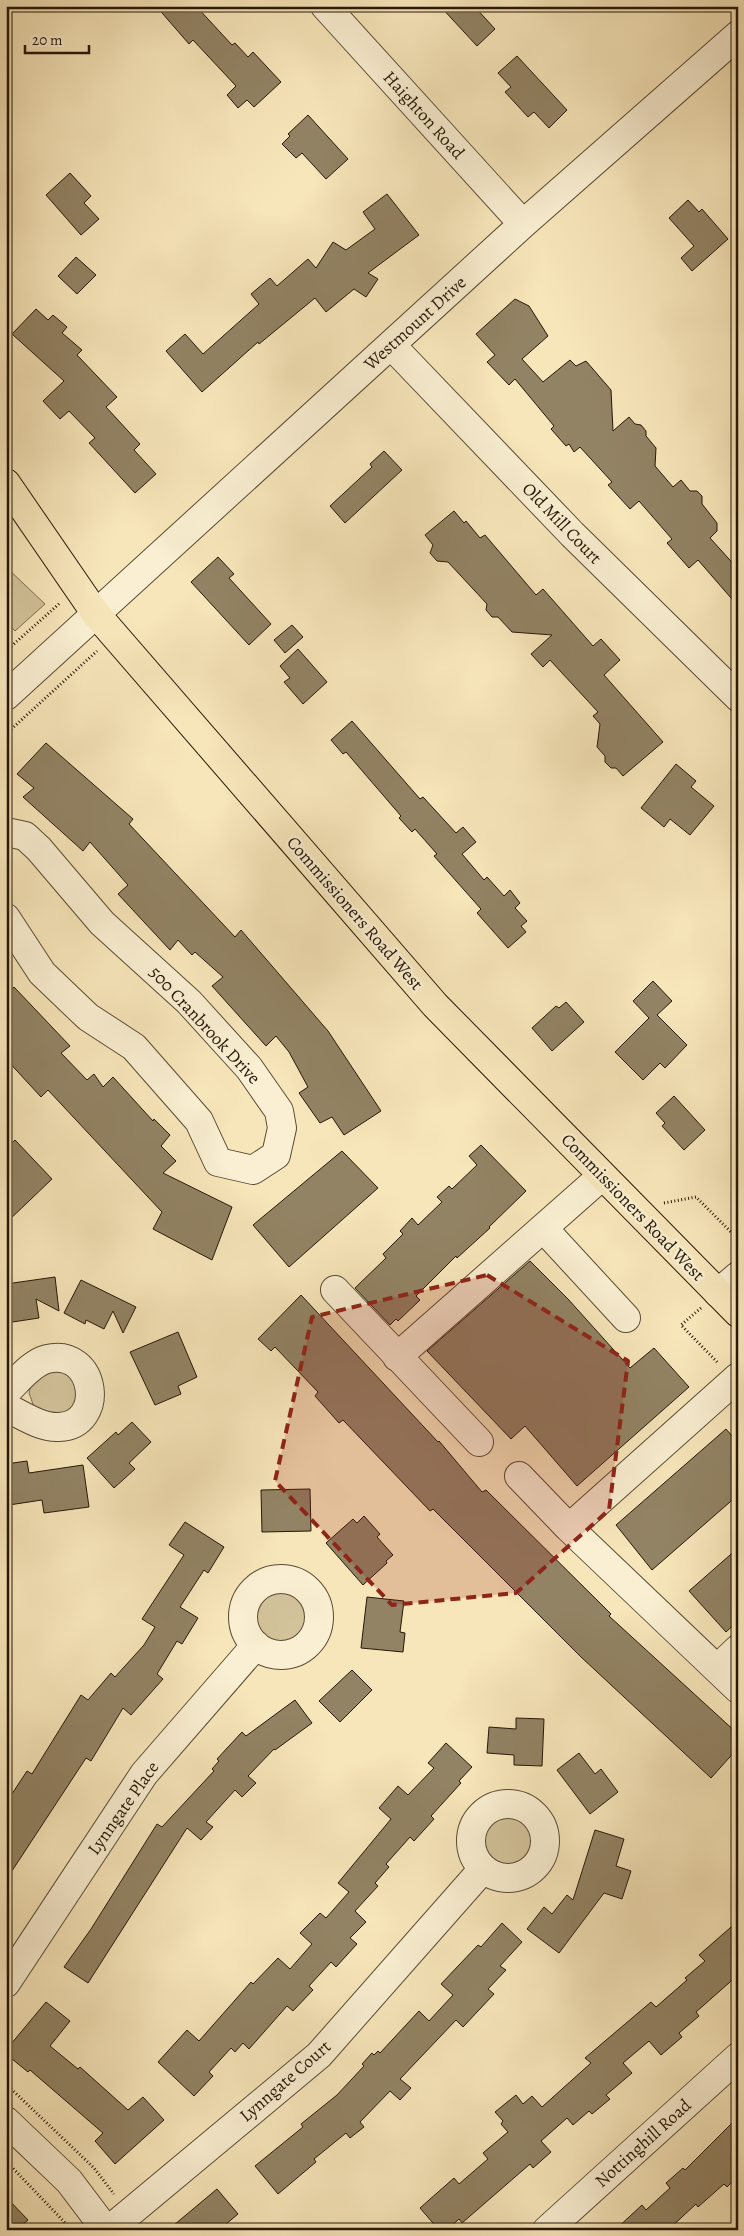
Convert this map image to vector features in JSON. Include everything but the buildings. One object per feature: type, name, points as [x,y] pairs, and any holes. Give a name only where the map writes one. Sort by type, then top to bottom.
[{"type":"main road","name":"Commissioners Road West","points":[[6,483],[96,614],[435,1005],[634,1208],[728,1284],[738,1313]]},
{"type":"street","name":"Haighton Road","points":[[325,6],[523,224]]},
{"type":"street","name":"Westmount Drive","points":[[6,696],[523,224],[738,35]]},
{"type":"street","name":"Old Mill Court","points":[[391,344],[572,534],[738,697]]},
{"type":"street","name":"500 Cranbrook Drive","points":[[6,832],[25,836],[39,849],[102,922],[189,1002],[249,1068],[279,1111],[282,1128],[276,1155],[253,1170],[218,1162],[200,1121],[134,1047],[88,1016],[42,973],[6,918]]},
{"type":"street","points":[[397,1357],[602,1176]]},
{"type":"street","points":[[543,1228],[626,1318]]},
{"type":"street","points":[[335,1290],[479,1442]]},
{"type":"street","points":[[6,1392],[34,1366],[46,1359],[60,1358],[74,1362],[84,1372],[90,1385],[90,1399],[85,1412],[74,1422],[61,1427],[47,1426],[6,1407]]},
{"type":"street","points":[[569,1528],[736,1378]]},
{"type":"street","points":[[519,1476],[569,1528],[738,1689]]},
{"type":"street","name":"Lynngate Place","points":[[6,1984],[144,1774],[256,1646]]},
{"type":"street","points":[[717,1669],[738,1649]]},
{"type":"street","name":"Lynngate Court","points":[[108,2230],[319,2054],[483,1869]]},
{"type":"street","name":"Nottinghill Road","points":[[547,2230],[738,2057]]},
{"type":"street","points":[[6,2121],[69,2180],[108,2230]]},
{"type":"path","points":[[6,651],[78,588]]},
{"type":"path","points":[[6,734],[114,635]]},
{"type":"path","points":[[634,1208],[696,1197],[738,1239]]},
{"type":"path","points":[[728,1284],[681,1325],[736,1378]]},
{"type":"path","points":[[6,2084],[94,2168],[119,2201]]},
{"type":"path","points":[[6,2161],[72,2230]]},
{"type":"highlighted area","points":[[487,1275],[628,1361],[609,1510],[516,1593],[392,1605],[275,1481],[312,1317]]},
{"type":"shaded area","points":[[6,567],[45,604],[15,631],[6,621]]},
{"type":"shaded area","points":[[61,1366],[80,1389],[71,1411],[56,1417],[34,1407],[29,1393],[33,1377]]},
{"type":"shaded area","points":[[277,1592],[287,1592],[300,1599],[307,1612],[307,1622],[300,1635],[287,1642],[277,1642],[268,1638],[261,1631],[257,1622],[257,1612],[261,1603],[268,1596]]},
{"type":"shaded area","points":[[514,1816],[527,1823],[533,1831],[533,1851],[527,1859],[519,1865],[504,1866],[491,1859],[485,1851],[484,1836],[491,1823],[499,1817]]}]
